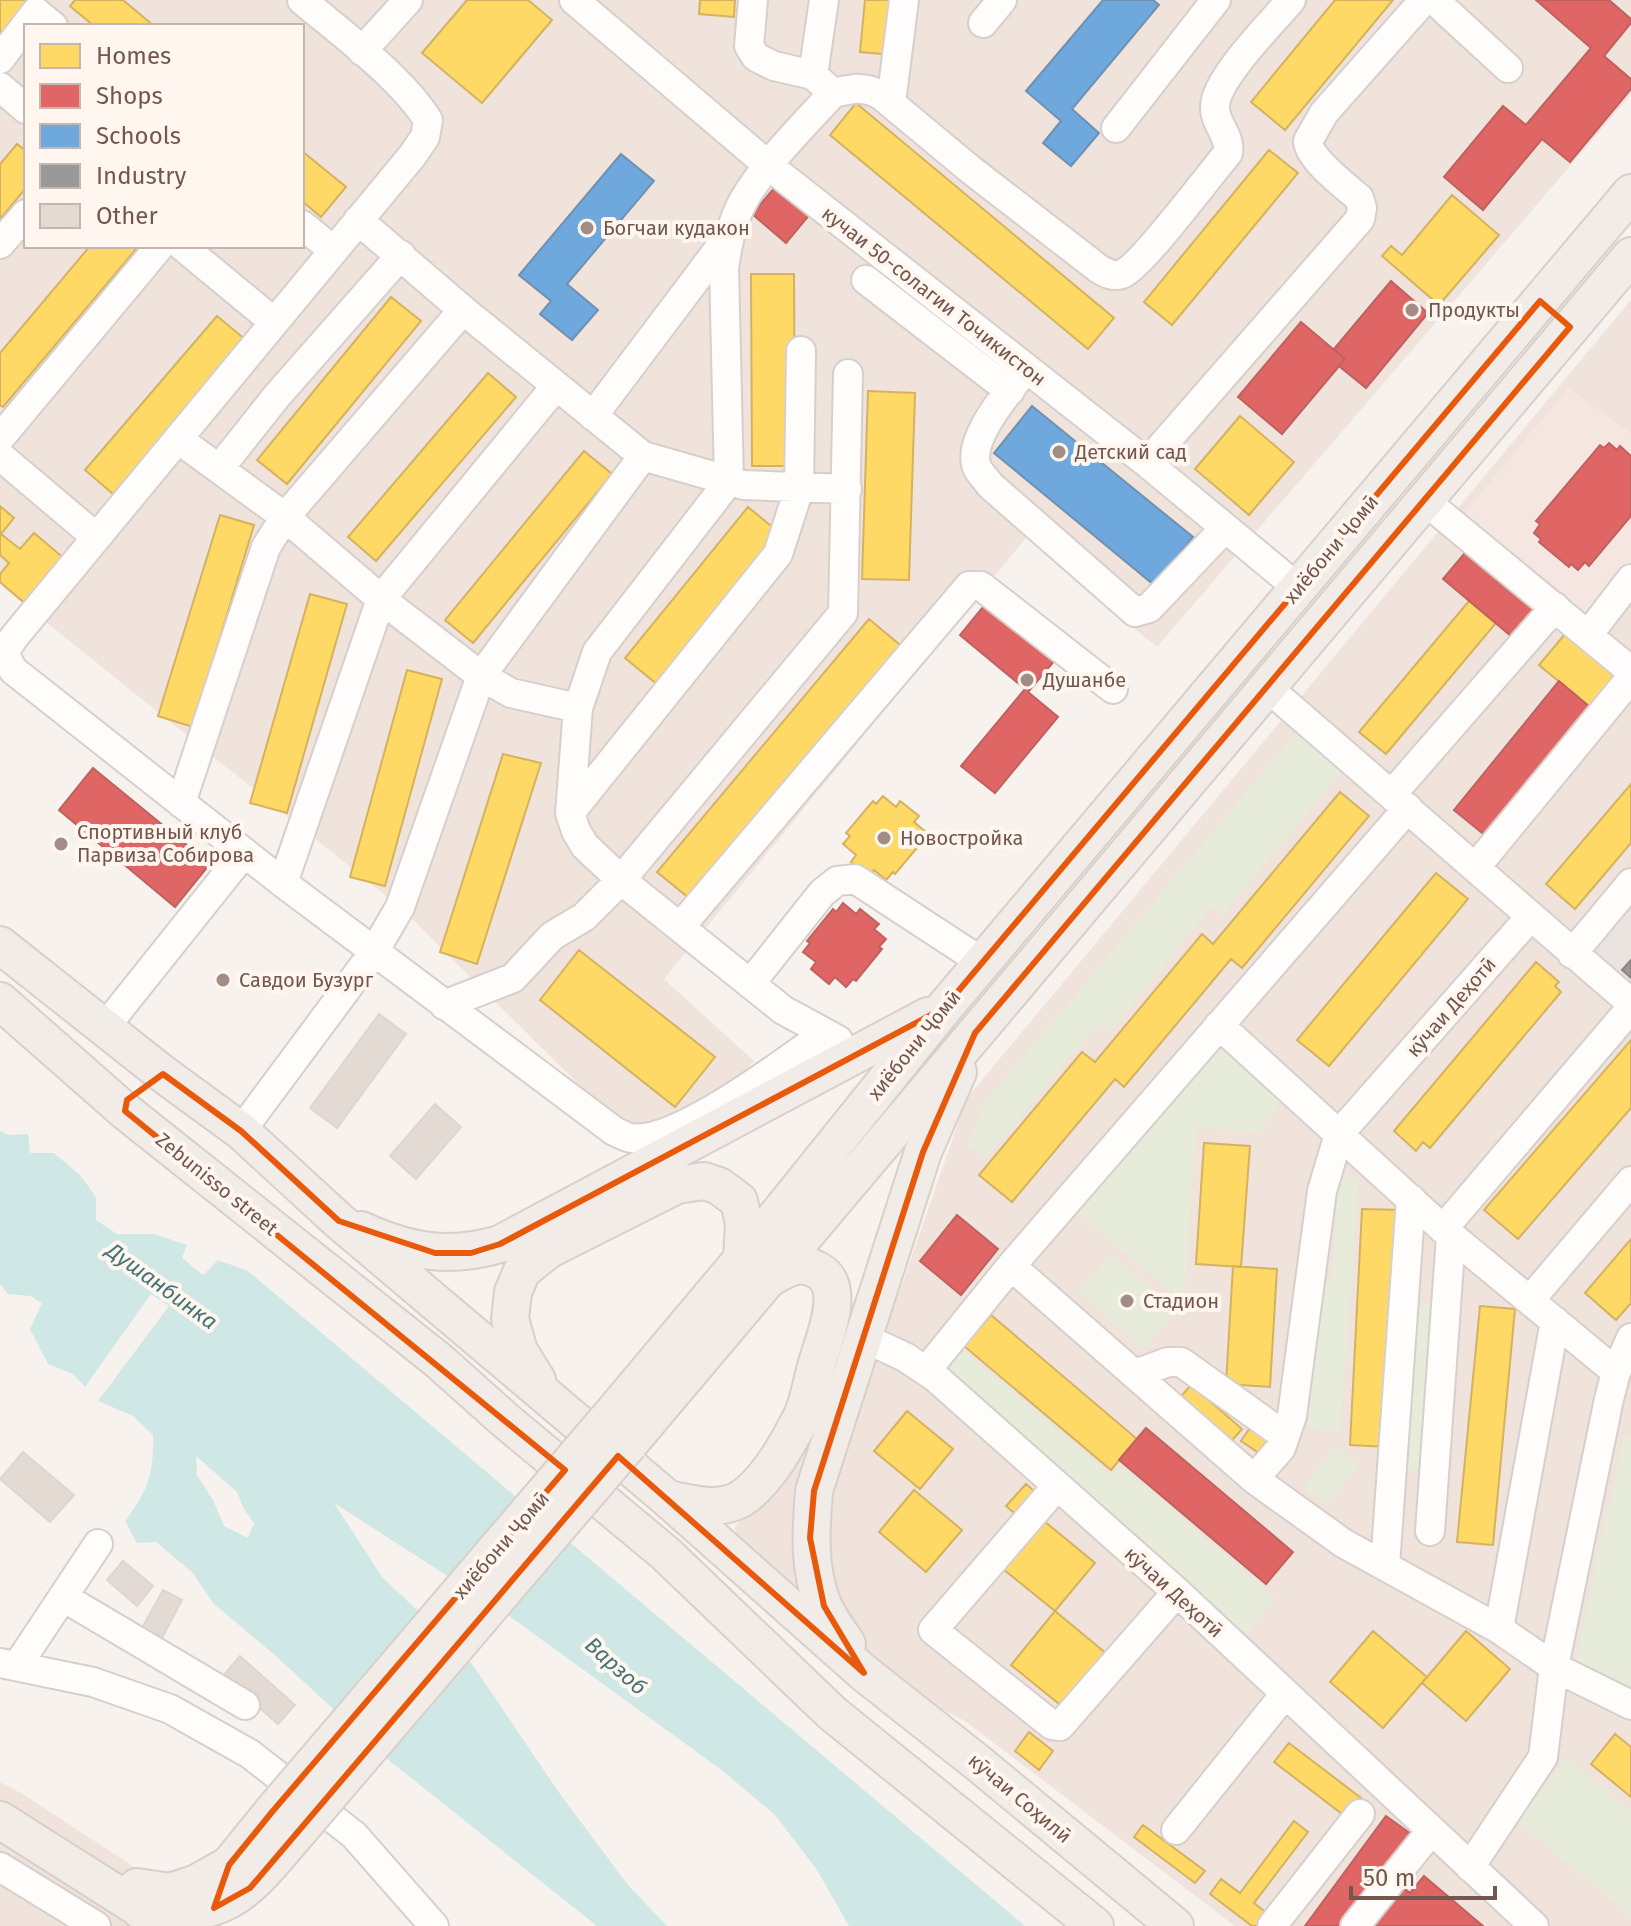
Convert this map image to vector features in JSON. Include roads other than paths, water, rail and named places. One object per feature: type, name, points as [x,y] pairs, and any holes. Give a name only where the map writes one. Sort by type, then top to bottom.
[{"type":"main road","name":"хиёбони Ҷомӣ","points":[[755,1269],[944,1008],[1631,193]]},
{"type":"main road","points":[[1599,231],[1630,256]]},
{"type":"main road","name":"хиёбони Ҷомӣ","points":[[240,1877],[755,1269],[975,1033],[1630,256]]},
{"type":"main road","points":[[1540,301],[1570,327]]},
{"type":"main road","name":"кӯчаи Соҳилӣ","points":[[0,945],[163,1074],[241,1131],[339,1221],[668,1499],[864,1673],[1175,1926]]},
{"type":"main road","name":"Zebunisso street","points":[[0,1001],[125,1111],[439,1361],[666,1554],[832,1713],[1095,1926]]},
{"type":"main road","points":[[339,1221],[379,1238],[435,1253],[471,1253],[500,1244],[944,1008]]},
{"type":"main road","points":[[864,1673],[824,1606],[810,1538],[814,1491],[923,1152],[975,1033]]},
{"type":"main road","points":[[125,1111],[127,1100],[136,1088],[163,1074]]},
{"type":"main road","points":[[548,1397],[519,1351],[510,1319],[513,1292],[522,1271],[548,1250],[677,1185],[704,1181],[719,1186],[739,1201],[755,1269],[808,1265],[823,1274],[832,1288],[831,1312],[803,1412],[784,1450],[745,1496],[728,1504],[708,1507],[668,1499]]},
{"type":"main road","points":[[0,1820],[154,1919],[169,1914],[225,1920],[243,1915],[240,1877],[197,1883],[170,1892],[131,1886],[90,1874],[72,1865]]},
{"type":"street","points":[[302,0],[418,104],[428,120],[425,137],[96,537],[8,629],[5,655],[13,670],[244,853],[614,1131],[631,1138],[656,1135],[688,1122],[763,1077],[824,1034]]},
{"type":"street","points":[[362,51],[408,0]]},
{"type":"street","name":"кучаи 50-солагии Точикистон","points":[[574,0],[769,166],[1147,463],[1298,588]]},
{"type":"street","points":[[753,0],[749,46],[756,57],[823,84],[872,89],[971,170],[1112,276],[1123,274],[1143,256],[1228,153],[1228,139],[1216,116],[1218,93],[1240,61],[1291,0]]},
{"type":"street","points":[[824,0],[823,84],[738,210],[729,234],[724,268],[729,481],[597,652],[578,708],[570,813],[585,846],[621,880],[750,984],[783,1010],[824,1034],[865,1050]]},
{"type":"street","points":[[891,103],[904,0]]},
{"type":"street","points":[[983,23],[1002,0]]},
{"type":"street","points":[[1116,128],[1216,0]]},
{"type":"street","points":[[1147,463],[1360,219],[1362,208],[1359,198],[1314,156],[1308,141],[1324,113],[1424,0]]},
{"type":"street","points":[[1434,0],[1508,68]]},
{"type":"street","points":[[0,59],[24,35]]},
{"type":"street","points":[[0,87],[24,107]]},
{"type":"street","points":[[0,244],[24,216]]},
{"type":"street","points":[[358,220],[643,456],[744,485],[847,489]]},
{"type":"street","points":[[304,227],[333,250]]},
{"type":"street","points":[[593,416],[729,234]]},
{"type":"street","points":[[0,438],[158,248]]},
{"type":"street","points":[[184,248],[274,322]]},
{"type":"street","points":[[219,469],[276,397],[401,255]]},
{"type":"street","points":[[866,280],[1010,391]]},
{"type":"street","points":[[181,803],[266,547],[285,517],[463,310]]},
{"type":"street","points":[[570,813],[778,554],[799,489],[801,351]]},
{"type":"street","points":[[1026,368],[981,433],[976,449],[976,466],[990,485],[1135,612],[1149,608],[1225,528]]},
{"type":"street","points":[[444,1005],[513,978],[552,936],[584,917],[621,880],[843,613],[848,374]]},
{"type":"street","points":[[283,883],[381,599],[556,386]]},
{"type":"street","points":[[178,439],[285,517],[381,599],[481,676],[511,693],[578,708]]},
{"type":"street","points":[[0,456],[96,537]]},
{"type":"street","points":[[241,1131],[374,952],[400,907],[481,676],[643,456]]},
{"type":"street","points":[[1424,500],[1631,671]]},
{"type":"street","points":[[1588,635],[1631,579]]},
{"type":"street","points":[[680,927],[969,586],[981,586],[1113,689]]},
{"type":"street","points":[[926,1371],[1011,1266],[1219,1025],[1555,607]]},
{"type":"street","points":[[1475,868],[1631,678]]},
{"type":"street","points":[[1267,687],[1631,1006],[1447,1233],[1430,1531]]},
{"type":"street","points":[[105,1027],[244,853]]},
{"type":"street","points":[[750,984],[822,893],[837,881],[855,879],[982,962]]},
{"type":"street","points":[[1572,954],[1631,883]]},
{"type":"street","name":"кӯчаи Деҳотӣ","points":[[1254,1479],[1274,1457],[1292,1416],[1322,1191],[1339,1134],[1531,916]]},
{"type":"street","points":[[1219,1025],[1447,1233],[1616,1372]]},
{"type":"street","points":[[1530,1300],[1631,1181]]},
{"type":"street","points":[[1385,1566],[1411,1199]]},
{"type":"street","points":[[1011,1266],[1254,1479],[1343,1543],[1499,1629],[1554,1667],[1631,1705]]},
{"type":"street","points":[[1499,1629],[1555,1321]]},
{"type":"street","name":"кӯчаи Деҳотӣ","points":[[862,1337],[905,1357],[926,1371],[1177,1592],[1534,1926]]},
{"type":"street","points":[[1470,1867],[1543,1757],[1554,1667],[1609,1399],[1616,1372],[1631,1338]]},
{"type":"street","points":[[1135,1374],[1168,1362],[1181,1362],[1285,1436]]},
{"type":"street","points":[[1609,1399],[1631,1418]]},
{"type":"street","points":[[1057,1486],[933,1630],[1052,1725],[1060,1726],[1177,1592]]},
{"type":"street","points":[[98,1544],[63,1597],[9,1665],[93,1682],[170,1709],[250,1754],[354,1835],[434,1926]]},
{"type":"street","points":[[63,1597],[245,1705]]},
{"type":"street","points":[[1176,1830],[1285,1694]]},
{"type":"street","points":[[1272,1926],[1360,1814]]},
{"type":"street","points":[[1355,1926],[1431,1831]]},
{"type":"street","points":[[0,1867],[96,1926]]},
{"type":"water","points":[[0,1131],[9,1135],[28,1134],[30,1153],[54,1153],[80,1175],[96,1197],[96,1220],[117,1234],[154,1234],[187,1245],[182,1258],[203,1275],[218,1260],[248,1271],[1025,1926],[849,1926],[817,1870],[775,1815],[719,1768],[505,1613],[334,1503],[382,1577],[468,1658],[560,1794],[628,1885],[667,1926],[597,1926],[386,1758],[277,1657],[213,1603],[193,1573],[156,1542],[137,1543],[125,1521],[148,1481],[153,1435],[133,1416],[98,1401],[169,1306],[151,1294],[85,1387],[73,1374],[48,1364],[30,1329],[42,1303],[30,1296],[8,1294],[0,1284]],"holes":[[[196,1456],[237,1492],[254,1523],[248,1538],[224,1526],[213,1500],[197,1475]]]},
{"type":"place","name":"Богчаи кудакон","points":[[587,228]]},
{"type":"place","name":"Продукты","points":[[1412,310]]},
{"type":"place","name":"Детский сад","points":[[1059,452]]},
{"type":"place","name":"Душанбе","points":[[1027,680]]},
{"type":"place","name":"Новостройка","points":[[884,838]]},
{"type":"place","name":"Спортивный клуб Парвиза Собирова","points":[[61,844]]},
{"type":"place","name":"Савдои Бузург","points":[[223,980]]},
{"type":"place","name":"Стадион","points":[[1127,1301]]},
{"type":"water label","name":"Душанбинка","points":[[162,1286]]},
{"type":"water label","name":"Варзоб","points":[[616,1666]]}]
